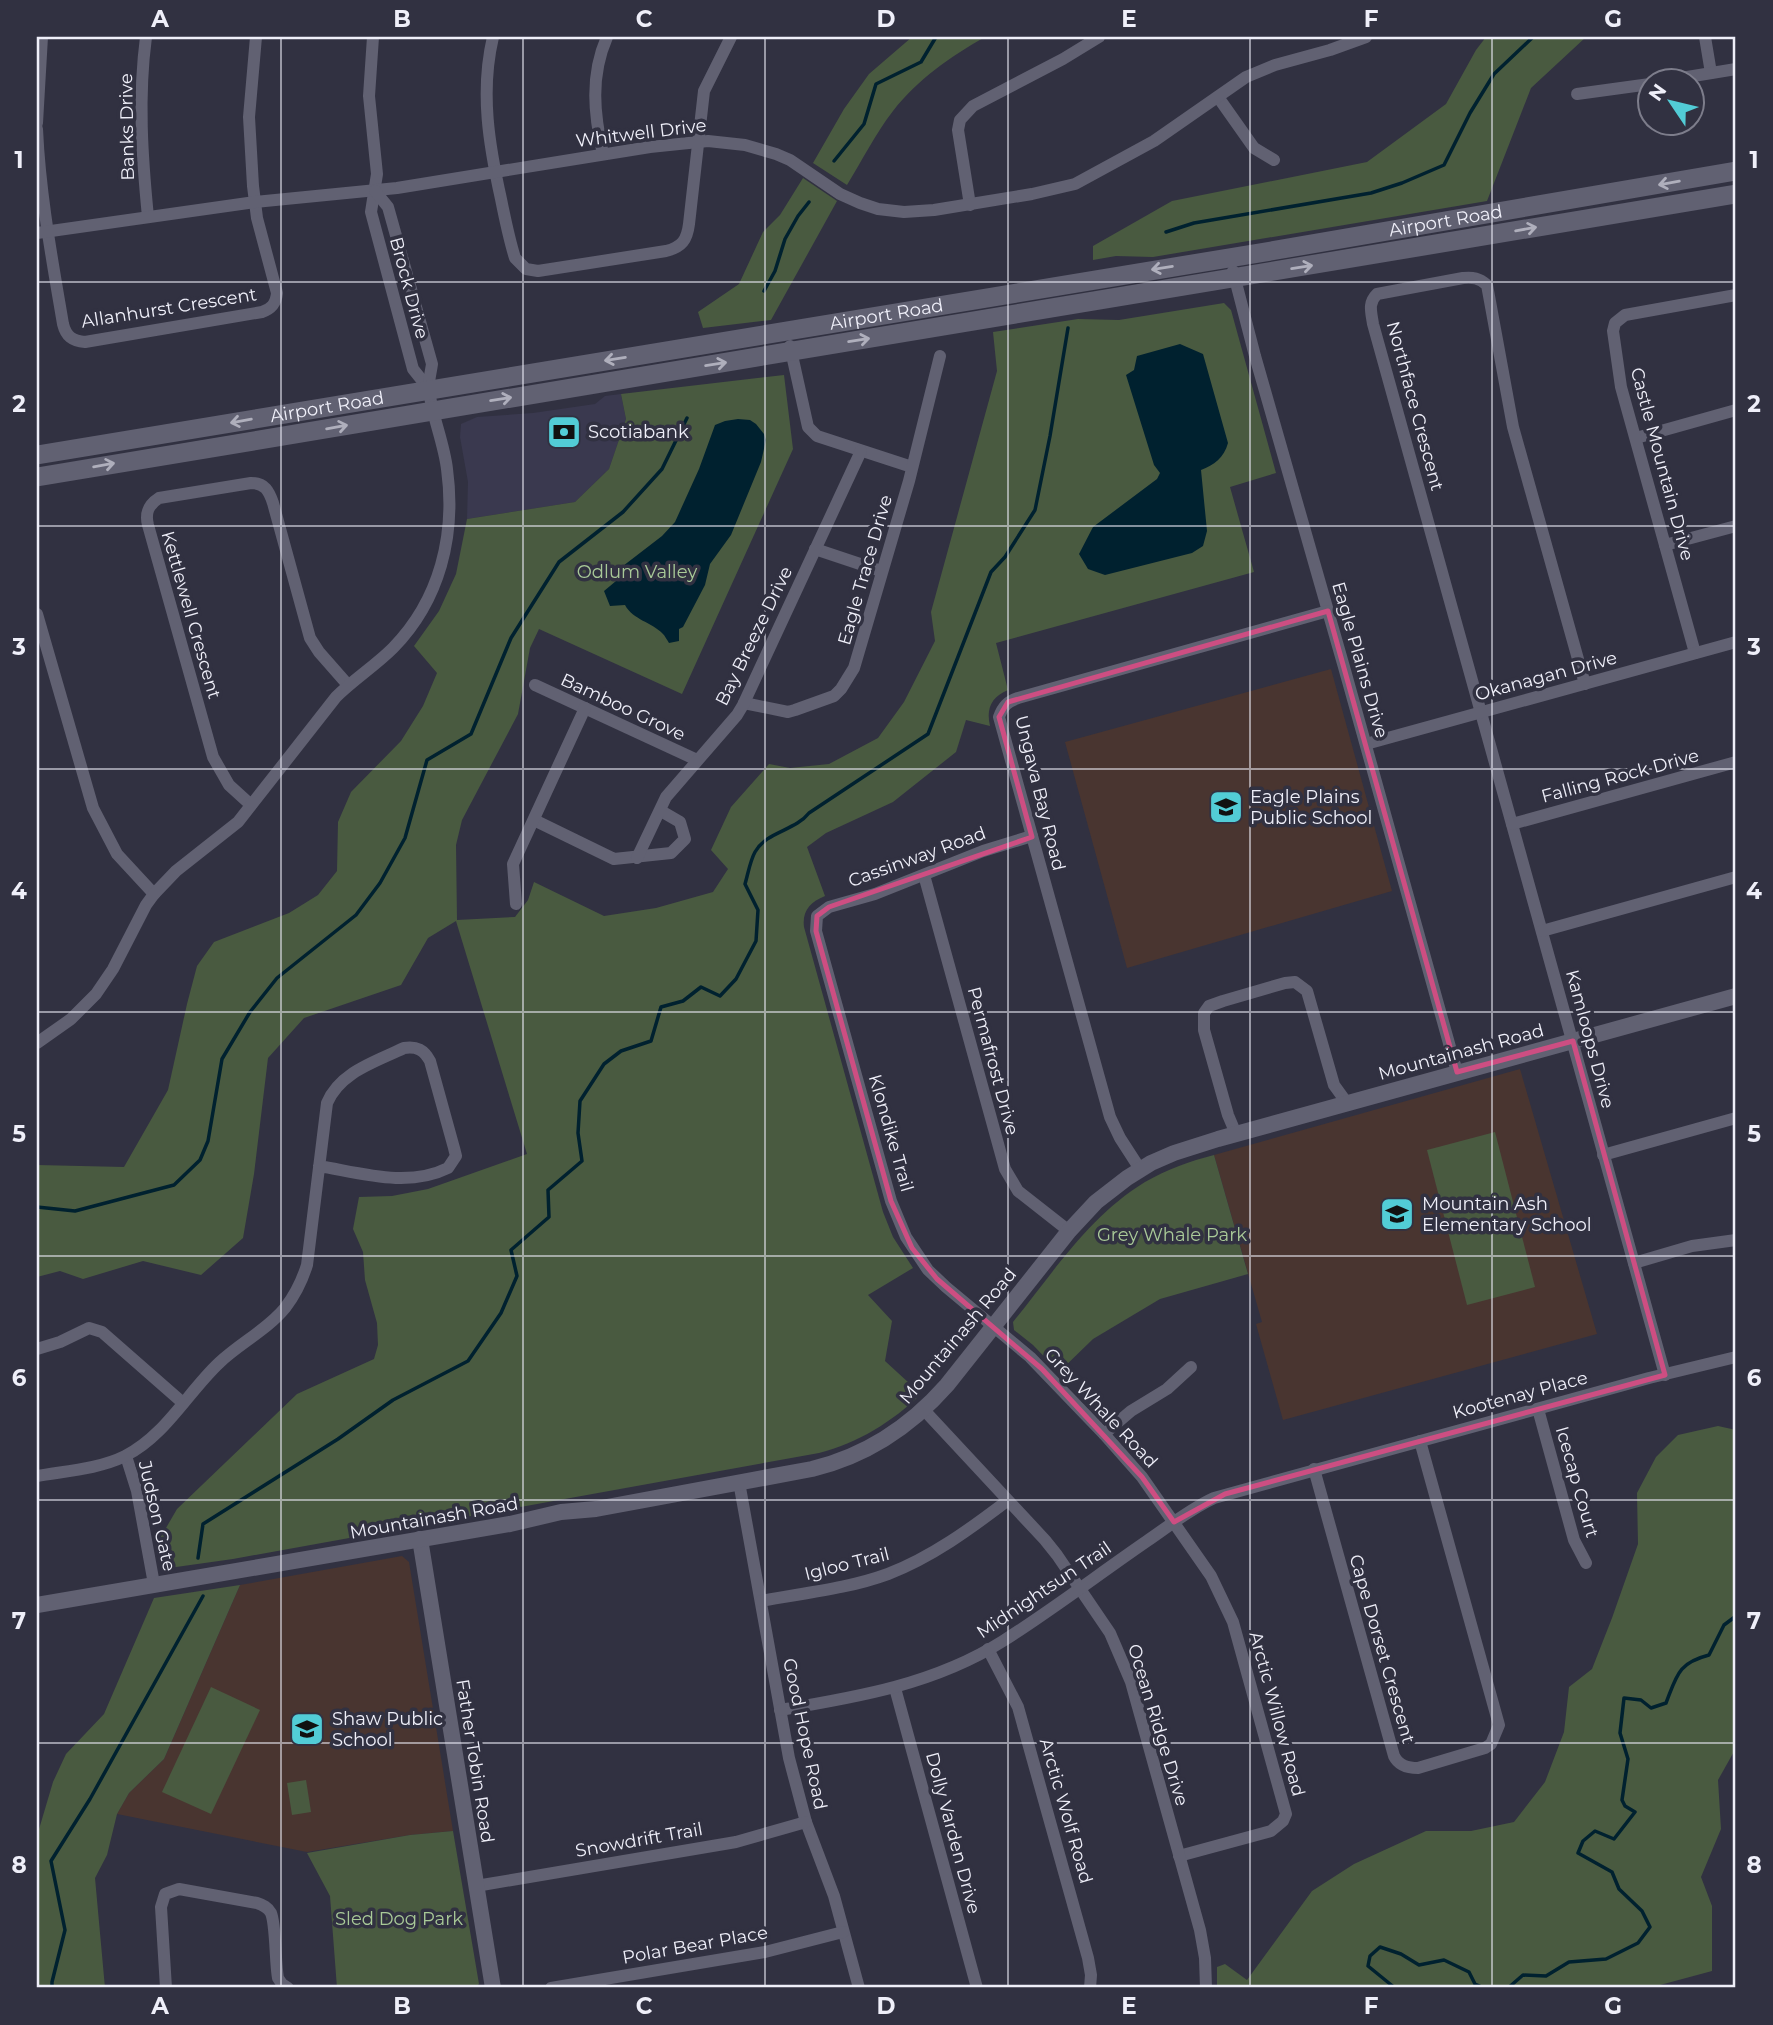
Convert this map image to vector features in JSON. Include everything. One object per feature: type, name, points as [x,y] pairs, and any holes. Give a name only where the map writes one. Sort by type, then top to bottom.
[{"type":"main road","name":"Airport Road","points":[[37,455],[1736,172]]},
{"type":"main road","name":"Airport Road","points":[[37,477],[1736,194]]},
{"type":"street","points":[[37,123],[42,37]]},
{"type":"street","name":"Banks Drive","points":[[146,37],[141,126],[148,216]]},
{"type":"street","points":[[255,202],[249,117],[256,37]]},
{"type":"street","name":"Brock Drive","points":[[373,37],[369,96],[377,174],[371,212],[413,369],[429,389]]},
{"type":"street","points":[[493,37],[487,76],[486,110],[495,172],[515,258],[526,269],[538,271],[666,251],[679,246],[688,235],[690,224],[704,91],[732,37]]},
{"type":"street","points":[[603,154],[594,102],[598,61],[607,37]]},
{"type":"street","points":[[970,205],[958,130],[965,113],[996,93],[1063,59],[1099,37]]},
{"type":"street","name":"Whitwell Drive","points":[[42,232],[255,202],[374,191],[698,141],[726,141],[776,154],[790,160],[850,200],[878,209],[915,212],[970,205],[1056,190],[1075,184],[1154,141],[1246,77],[1366,37]]},
{"type":"street","points":[[1705,37],[1712,73]]},
{"type":"street","points":[[1706,74],[1736,69]]},
{"type":"street","points":[[1577,94],[1636,85]]},
{"type":"street","points":[[1218,97],[1254,148],[1274,160]]},
{"type":"street","points":[[37,129],[42,232]]},
{"type":"street","name":"Brock Drive","points":[[37,1043],[71,1019],[96,994],[113,969],[154,894],[176,871],[230,830],[324,711],[348,685],[405,635],[421,612],[439,575],[450,527],[450,497],[447,467],[429,389],[432,364],[388,207],[374,191]]},
{"type":"street","name":"Allanhurst Crescent","points":[[42,232],[65,331],[76,341],[85,342],[269,310],[277,293],[255,202]]},
{"type":"street","name":"Eagle Plains Drive","points":[[1230,257],[1255,356],[1457,1072]]},
{"type":"street","name":"Northface Crescent","points":[[1482,712],[1373,324],[1371,300],[1377,294],[1387,291],[1474,277],[1487,285],[1513,427],[1585,684]]},
{"type":"street","name":"Castle Mountain Drive","points":[[1695,653],[1621,387],[1613,331],[1620,317],[1630,314],[1736,295]]},
{"type":"street","points":[[787,330],[808,427],[817,436],[912,467]]},
{"type":"street","name":"Eagle Trace Drive","points":[[744,703],[788,712],[829,698],[838,693],[857,662],[940,356]]},
{"type":"street","points":[[1636,438],[1736,410]]},
{"type":"street","name":"Bay Breeze Drive","points":[[637,858],[666,797],[737,715],[744,703],[861,451]]},
{"type":"street","name":"Kettlewell Crescent","points":[[251,805],[229,785],[214,757],[148,525],[147,511],[152,503],[159,498],[251,483],[265,488],[273,503],[310,638],[348,685]]},
{"type":"street","points":[[1665,545],[1736,526]]},
{"type":"street","points":[[815,549],[881,571]]},
{"type":"street","name":"Ungava Bay Road","points":[[1140,1169],[1119,1138],[1110,1117],[999,717],[1002,708],[1009,702],[1328,611]]},
{"type":"street","points":[[37,614],[93,808],[117,854],[154,894]]},
{"type":"street","name":"Okanagan Drive","points":[[1366,744],[1736,642]]},
{"type":"street","name":"Bamboo Grove","points":[[535,685],[697,760]]},
{"type":"street","points":[[516,904],[513,864],[585,708]]},
{"type":"street","name":"Kamloops Drive","points":[[1482,712],[1665,1375]]},
{"type":"street","name":"Falling Rock Drive","points":[[1512,824],[1736,762]]},
{"type":"street","points":[[534,820],[614,859],[637,858],[671,853],[685,839],[680,822],[661,810]]},
{"type":"street","name":"Cassinway Road","points":[[817,916],[829,906],[875,894],[983,851],[1032,836]]},
{"type":"street","name":"Permafrost Drive","points":[[924,874],[1005,1169],[1018,1191],[1069,1231]]},
{"type":"street","points":[[1542,931],[1736,877]]},
{"type":"street","name":"Klondike Trail","points":[[817,916],[816,931],[900,1225],[928,1270],[993,1326]]},
{"type":"street","points":[[1236,1134],[1204,1031],[1204,1013],[1209,1006],[1223,1000],[1295,982],[1307,991],[1334,1085],[1347,1103]]},
{"type":"street","name":"Mountainash Road","points":[[37,1605],[530,1520],[561,1512],[596,1509],[812,1469],[845,1460],[879,1443],[924,1410],[947,1385],[1069,1231],[1105,1194],[1140,1169],[1174,1153],[1236,1134],[1736,996]]},
{"type":"street","points":[[37,1476],[99,1465],[126,1456],[158,1431],[222,1360],[275,1318],[298,1287],[307,1265],[319,1166],[327,1103],[335,1087],[351,1074],[404,1048],[412,1046],[426,1053],[456,1156],[448,1168],[404,1178],[319,1166]]},
{"type":"street","points":[[1604,1155],[1736,1118]]},
{"type":"street","points":[[1634,1263],[1692,1246],[1736,1240]]},
{"type":"street","name":"Grey Whale Road","points":[[993,1326],[1030,1357],[1104,1434],[1142,1477],[1174,1522]]},
{"type":"street","points":[[37,1349],[60,1342],[89,1328],[96,1329],[183,1403]]},
{"type":"street","name":"Kootenay Place","points":[[1314,1469],[1736,1357]]},
{"type":"street","points":[[1104,1434],[1131,1411],[1167,1389],[1191,1367]]},
{"type":"street","name":"Icecap Court","points":[[1538,1409],[1574,1540],[1586,1563]]},
{"type":"street","name":"Ocean Ridge Drive","points":[[924,1410],[1045,1540],[1110,1633],[1126,1668],[1203,1943],[1206,1988]]},
{"type":"street","name":"Cape Dorset Crescent","points":[[1314,1469],[1394,1756],[1401,1765],[1418,1768],[1485,1748],[1490,1744],[1499,1725],[1420,1441]]},
{"type":"street","name":"Judson Gate","points":[[126,1456],[138,1491],[154,1584]]},
{"type":"street","name":"Midnightsun Trail","points":[[780,1710],[895,1688],[948,1669],[988,1649],[1204,1502],[1314,1469]]},
{"type":"street","name":"Good Hope Road","points":[[739,1482],[789,1758],[806,1822],[834,1896],[859,1988]]},
{"type":"street","name":"Igloo Trail","points":[[761,1601],[848,1585],[896,1570],[942,1548],[1007,1501]]},
{"type":"street","name":"Arctic Willow Road","points":[[1174,1522],[1210,1576],[1233,1622],[1286,1814],[1278,1828],[1271,1831],[1179,1856]]},
{"type":"street","name":"Father Tobin Road","points":[[420,1539],[493,1988]]},
{"type":"street","name":"Arctic Wolf Road","points":[[988,1649],[1018,1707],[1088,1958],[1090,1988]]},
{"type":"street","name":"Dolly Varden Drive","points":[[895,1688],[977,1988]]},
{"type":"street","name":"Snowdrift Trail","points":[[476,1886],[736,1842],[806,1822]]},
{"type":"street","points":[[166,1988],[161,1907],[165,1894],[179,1888],[257,1903],[268,1909],[273,1923],[278,1978],[288,1988]]},
{"type":"street","name":"Polar Bear Place","points":[[551,1988],[765,1952],[843,1931]]},
{"type":"highlighted area","points":[[1328,611],[1457,1072],[1573,1041],[1665,1375],[1225,1494],[1174,1522],[1142,1477],[1042,1369],[937,1279],[912,1248],[891,1201],[816,931],[817,916],[829,907],[1032,837],[999,717],[1008,702]]},
{"type":"shaded area","points":[[1180,344],[1203,354],[1228,443],[1218,460],[1201,470],[1207,531],[1203,546],[1192,553],[1105,575],[1088,569],[1079,554],[1093,527],[1157,479],[1160,473],[1154,465],[1126,375],[1134,370],[1137,356]]},
{"type":"shaded area","points":[[621,394],[626,419],[609,469],[575,502],[467,519],[468,482],[460,437],[461,424],[477,417],[533,413],[595,404],[605,396]]},
{"type":"shaded area","points":[[738,419],[750,420],[764,434],[766,440],[761,462],[731,535],[710,564],[705,585],[683,627],[679,629],[679,641],[669,643],[659,630],[633,614],[625,605],[610,606],[604,591],[616,581],[623,566],[662,536],[675,522],[715,425]]},
{"type":"shaded area","name":"Eagle Plains Public School","points":[[1331,669],[1392,891],[1127,968],[1065,742]]},
{"type":"shaded area","name":"Mountain Ash Elementary School","points":[[1520,1069],[1597,1334],[1283,1420],[1256,1324],[1262,1322],[1214,1155]]},
{"type":"shaded area","name":"Shaw Public School","points":[[402,1556],[409,1562],[453,1831],[410,1835],[307,1852],[117,1814],[129,1793],[164,1759],[240,1585]]},
{"type":"green space","points":[[912,37],[985,37],[935,70],[903,99],[880,129],[847,185],[813,163],[844,109],[869,74]]},
{"type":"green space","points":[[1486,37],[1586,37],[1531,88],[1487,201],[1153,257],[1116,256],[1093,260],[1093,246],[1172,201],[1367,162],[1446,104]]},
{"type":"green space","points":[[803,178],[837,201],[771,320],[703,328],[698,312],[739,284],[763,232],[780,215]]},
{"type":"green space","name":"Odlum Valley","points":[[1224,303],[1231,310],[1276,473],[1230,487],[1254,572],[996,643],[1008,690],[997,696],[991,704],[990,726],[966,720],[956,752],[893,802],[826,833],[807,847],[825,896],[808,908],[804,916],[804,927],[883,1212],[893,1237],[913,1268],[868,1295],[892,1321],[885,1361],[921,1394],[874,1430],[847,1444],[819,1453],[233,1559],[169,1568],[164,1564],[159,1540],[177,1509],[297,1394],[374,1359],[378,1345],[377,1323],[365,1280],[363,1252],[353,1229],[359,1197],[392,1196],[428,1189],[527,1154],[456,921],[428,938],[401,985],[304,1018],[268,1058],[243,1238],[201,1275],[143,1261],[83,1279],[60,1271],[37,1277],[37,1165],[124,1167],[168,1090],[197,966],[214,942],[289,913],[318,895],[337,871],[338,822],[351,792],[401,741],[423,706],[437,673],[414,646],[439,611],[456,574],[467,519],[575,502],[609,469],[626,419],[621,394],[784,375],[793,449],[682,694],[539,629],[530,648],[518,714],[462,820],[456,845],[457,920],[515,917],[528,900],[534,882],[604,916],[656,908],[713,892],[728,869],[711,850],[731,807],[769,764],[790,768],[829,764],[878,738],[904,702],[935,641],[931,612],[997,371],[993,332],[1078,319],[1119,320]]},
{"type":"green space","points":[[1495,1132],[1535,1287],[1467,1305],[1427,1150]]},
{"type":"green space","name":"Grey Whale Park","points":[[1214,1155],[1248,1274],[1160,1299],[1093,1339],[1059,1372],[1014,1330],[1013,1322],[1073,1246],[1106,1211],[1145,1182],[1187,1163]]},
{"type":"green space","points":[[1718,1426],[1736,1430],[1736,1748],[1718,1780],[1721,1829],[1701,1877],[1712,1906],[1712,1971],[1649,1988],[1217,1988],[1217,1967],[1225,1964],[1247,1980],[1312,1891],[1354,1864],[1426,1831],[1471,1831],[1514,1822],[1545,1782],[1564,1732],[1569,1687],[1592,1669],[1612,1618],[1638,1544],[1637,1493],[1656,1457],[1678,1435]]},
{"type":"green space","points":[[240,1585],[164,1759],[129,1793],[117,1814],[107,1855],[95,1878],[105,1988],[37,1988],[37,1836],[53,1782],[66,1754],[104,1714],[154,1598]]},
{"type":"green space","points":[[211,1687],[260,1710],[211,1814],[162,1792]]},
{"type":"green space","points":[[306,1780],[311,1812],[292,1815],[287,1783]]},
{"type":"green space","name":"Sled Dog Park","points":[[453,1831],[479,1984],[475,1988],[337,1988],[330,1896],[307,1853],[410,1835]]},
{"type":"waterway","points":[[834,161],[864,124],[876,84],[921,62],[936,37]]},
{"type":"waterway","points":[[1166,232],[1194,223],[1371,193],[1444,165],[1470,113],[1494,74],[1533,37]]},
{"type":"waterway","points":[[764,291],[775,271],[785,239],[809,202]]},
{"type":"waterway","points":[[198,1558],[203,1524],[338,1439],[393,1400],[468,1361],[501,1313],[517,1276],[511,1250],[549,1217],[548,1190],[582,1161],[578,1133],[580,1101],[604,1064],[621,1051],[651,1041],[661,1007],[683,1001],[701,987],[720,996],[736,979],[756,941],[758,910],[745,884],[750,863],[760,845],[796,824],[928,734],[991,572],[1005,557],[1035,510],[1068,328]]},
{"type":"waterway","points":[[37,1207],[75,1211],[174,1185],[200,1160],[208,1141],[222,1059],[250,1012],[277,978],[356,915],[380,883],[405,838],[427,760],[471,734],[511,638],[559,562],[623,512],[662,469],[687,418]]},
{"type":"waterway","points":[[52,1988],[65,1930],[51,1861],[90,1799],[203,1596]]},
{"type":"waterway","points":[[1508,1988],[1523,1975],[1546,1976],[1569,1962],[1606,1959],[1638,1943],[1650,1927],[1642,1911],[1619,1889],[1612,1872],[1578,1853],[1583,1841],[1595,1831],[1614,1839],[1635,1812],[1625,1806],[1622,1800],[1628,1759],[1620,1733],[1624,1698],[1641,1700],[1651,1708],[1666,1703],[1680,1672],[1691,1662],[1709,1655],[1724,1625],[1736,1616]]},
{"type":"waterway","points":[[1395,1988],[1368,1966],[1370,1956],[1380,1947],[1401,1954],[1419,1965],[1444,1960],[1469,1972],[1475,1984],[1484,1988]]},
{"type":"place","name":"Scotiabank","points":[[564,432]]},
{"type":"place","name":"Eagle Plains Public School","points":[[1226,807]]},
{"type":"place","name":"Mountain Ash Elementary School","points":[[1397,1214]]},
{"type":"place","name":"Shaw Public School","points":[[307,1729]]}]
